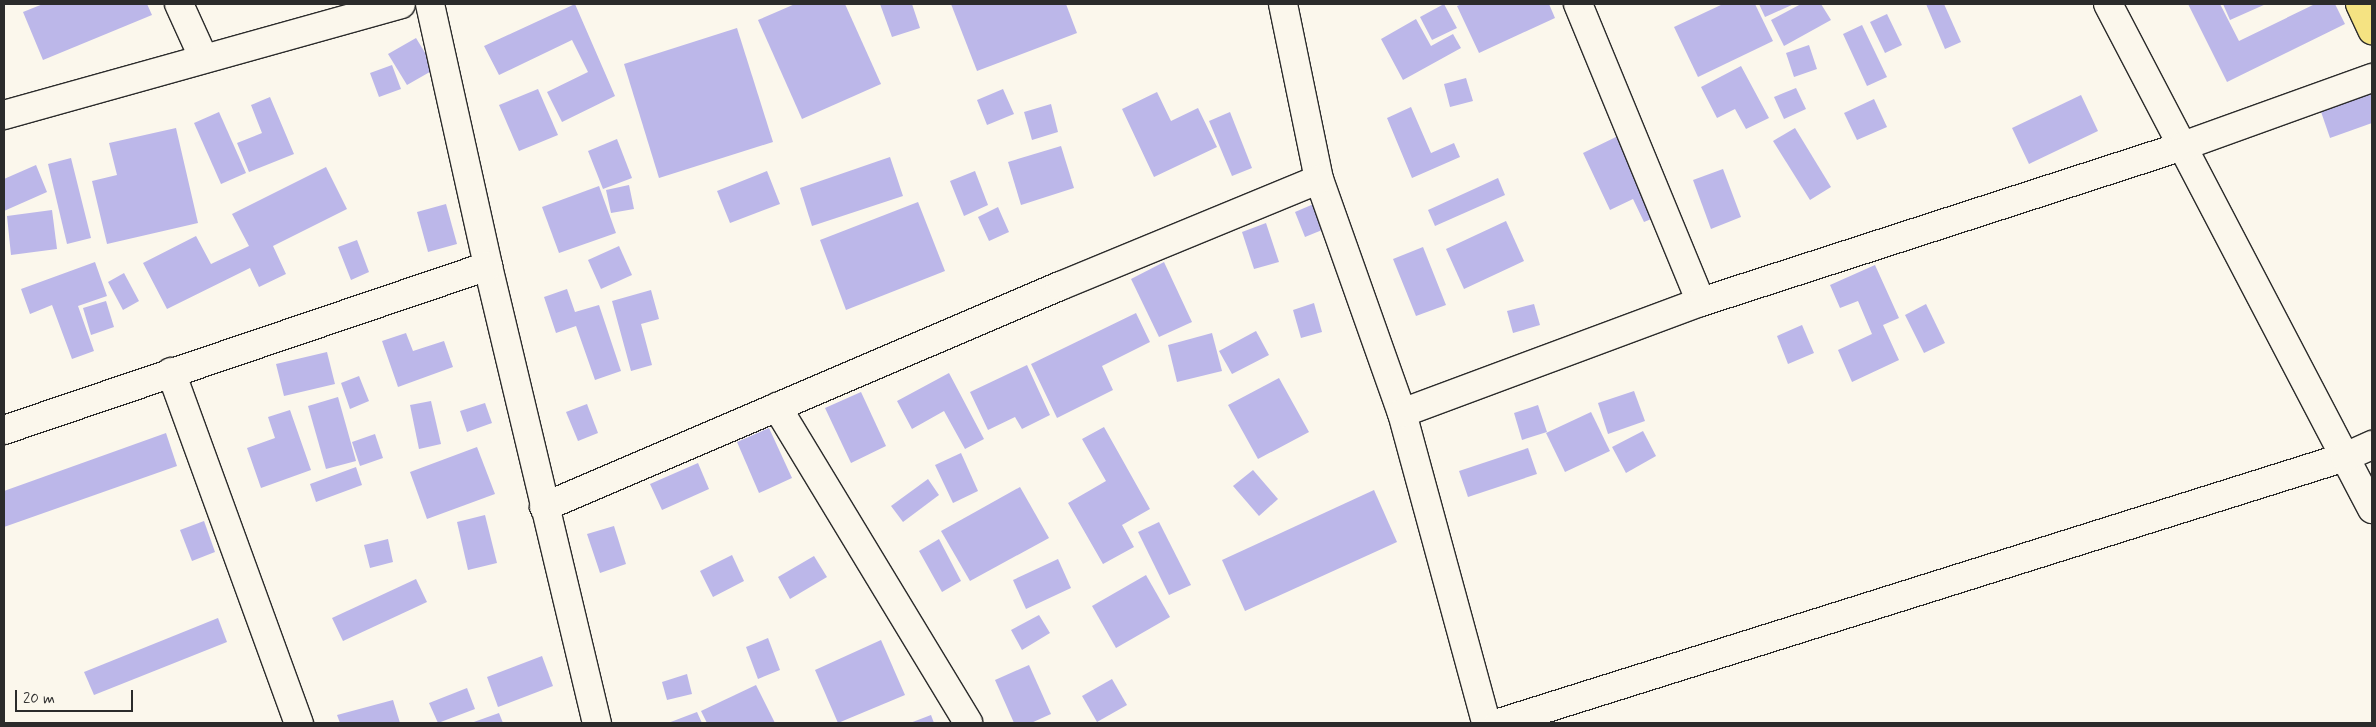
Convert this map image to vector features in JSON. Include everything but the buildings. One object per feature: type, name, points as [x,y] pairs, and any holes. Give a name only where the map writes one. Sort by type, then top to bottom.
[{"type":"main road","points":[[2360,4],[2372,30]]},
{"type":"street","points":[[178,4],[203,57]]},
{"type":"street","points":[[4,116],[203,57],[401,4]]},
{"type":"street","points":[[430,4],[488,266],[597,723]]},
{"type":"street","points":[[1283,4],[1319,179],[1402,412],[1486,723]]},
{"type":"street","points":[[1578,4],[1702,302]]},
{"type":"street","points":[[2108,4],[2372,509]]},
{"type":"street","points":[[1402,412],[1702,302],[2183,146],[2372,78]]},
{"type":"street","points":[[544,507],[1319,179]]},
{"type":"street","points":[[4,430],[488,266]]},
{"type":"street","points":[[171,372],[299,723]]},
{"type":"street","points":[[777,407],[968,723]]},
{"type":"street","points":[[1499,723],[2345,457],[2372,444]]}]
